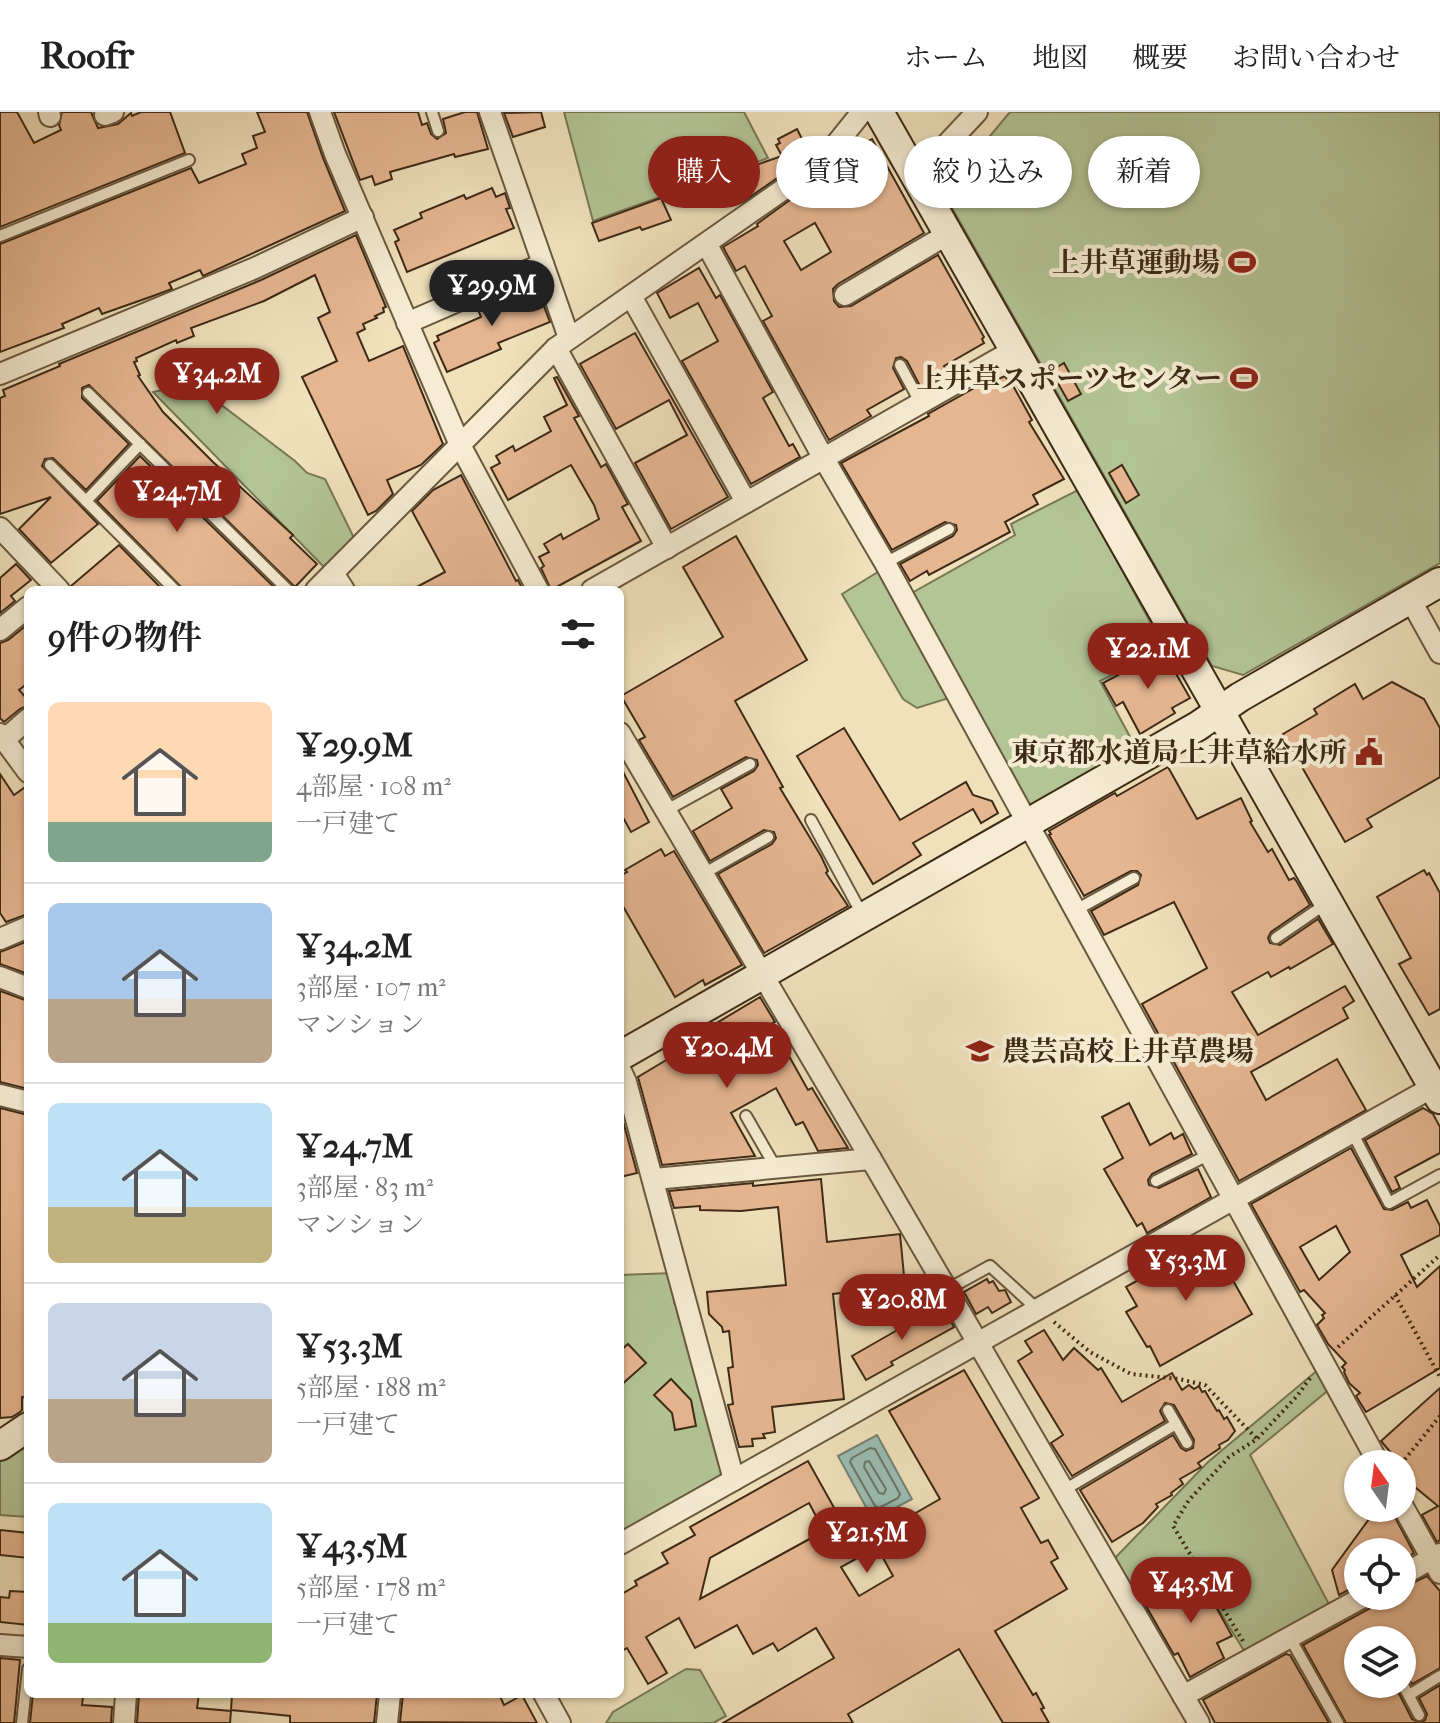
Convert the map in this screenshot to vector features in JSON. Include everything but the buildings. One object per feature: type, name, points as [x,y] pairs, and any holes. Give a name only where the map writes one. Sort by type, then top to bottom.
[{"type":"street","points":[[320,112],[335,154],[460,445],[536,586]]},
{"type":"street","points":[[490,112],[543,264],[562,343],[667,548]]},
{"type":"street","points":[[338,581],[460,445],[562,343],[821,163],[862,112]]},
{"type":"street","points":[[879,112],[904,156]]},
{"type":"street","points":[[954,136],[977,112]]},
{"type":"street","points":[[624,1542],[1235,1197],[1352,1132],[1438,1089],[933,208]]},
{"type":"street","points":[[0,374],[255,268],[363,217]]},
{"type":"street","points":[[845,295],[948,234]]},
{"type":"street","points":[[707,245],[1235,1197],[1371,1450]]},
{"type":"street","points":[[407,323],[543,264]]},
{"type":"street","points":[[631,296],[746,502]]},
{"type":"street","points":[[599,586],[1014,350]]},
{"type":"street","points":[[0,528],[52,586]]},
{"type":"street","points":[[624,1054],[1440,582]]},
{"type":"street","points":[[1410,599],[1440,653]]},
{"type":"street","points":[[0,630],[24,610]]},
{"type":"street","points":[[24,722],[2,737],[24,767]]},
{"type":"street","points":[[624,740],[948,1289],[1199,1723]]},
{"type":"street","points":[[1,938],[24,929]]},
{"type":"street","points":[[0,977],[24,986]]},
{"type":"street","points":[[624,1078],[734,1480]]},
{"type":"street","points":[[0,1095],[24,1101]]},
{"type":"street","points":[[654,1179],[871,1159]]},
{"type":"street","points":[[0,1446],[24,1430]]},
{"type":"street","points":[[1412,1522],[1437,1562],[1416,1570]]},
{"type":"street","points":[[1183,1696],[1344,1608]]},
{"type":"street","points":[[0,1645],[24,1647]]},
{"type":"street","points":[[124,1723],[126,1698]]},
{"type":"street","points":[[387,1723],[390,1698]]},
{"type":"street","points":[[546,1698],[560,1723]]},
{"type":"lane","points":[[432,112],[438,131]]},
{"type":"lane","points":[[0,236],[189,160]]},
{"type":"lane","points":[[900,365],[920,402]]},
{"type":"lane","points":[[88,393],[284,586]]},
{"type":"lane","points":[[86,501],[140,444]]},
{"type":"lane","points":[[50,465],[171,586]]},
{"type":"lane","points":[[885,563],[949,529]]},
{"type":"lane","points":[[665,811],[750,764]]},
{"type":"lane","points":[[811,820],[863,916]]},
{"type":"lane","points":[[703,874],[768,837]]},
{"type":"lane","points":[[1074,911],[1134,878]]},
{"type":"lane","points":[[1276,938],[1330,902]]},
{"type":"lane","points":[[746,1116],[776,1168]]},
{"type":"lane","points":[[1352,1132],[1389,1203],[1440,1175]]},
{"type":"lane","points":[[1156,1181],[1210,1154]]},
{"type":"lane","points":[[948,1289],[990,1266],[1036,1308]]},
{"type":"lane","points":[[1168,1410],[1187,1443]]},
{"type":"lane","points":[[1064,1490],[1176,1424]]},
{"type":"lane","points":[[1290,1638],[1338,1723]]},
{"type":"lane","points":[[1416,1691],[1440,1676]]},
{"type":"lane","points":[[22,1723],[25,1698]]},
{"type":"lane","points":[[1410,1698],[1419,1715]]},
{"type":"path","points":[[1253,1658],[1173,1526],[1189,1500],[1229,1457],[1257,1439],[1297,1396],[1321,1362],[1440,1255]]},
{"type":"path","points":[[1395,1295],[1440,1377]]},
{"type":"path","points":[[1036,1308],[1090,1352],[1131,1374],[1205,1385],[1257,1439]]},
{"type":"path","points":[[1412,1450],[1440,1416]]},
{"type":"path","points":[[1131,1606],[1197,1565]]},
{"type":"green space","points":[[564,112],[744,112],[757,136],[648,136],[648,201],[593,221]]},
{"type":"green space","name":"上井草スポーツセンター","points":[[1010,112],[1440,112],[1440,563],[1243,675],[1212,666],[952,208],[1072,208],[1072,136],[990,136]]},
{"type":"green space","points":[[760,143],[768,158],[760,161]]},
{"type":"green space","points":[[201,353],[212,363],[226,388],[215,400],[307,473],[325,479],[354,538],[324,567],[153,392],[175,387]]},
{"type":"green space","points":[[1078,490],[1165,649],[1100,681],[1136,748],[1038,807],[1022,801],[912,593],[1015,535],[1011,524]]},
{"type":"green space","points":[[878,572],[949,698],[917,708],[903,699],[842,594]]},
{"type":"green space","points":[[673,1273],[674,1303],[723,1467],[722,1477],[624,1531],[624,1275]]},
{"type":"green space","points":[[1319,1369],[1331,1388],[1250,1455],[1330,1606],[1246,1654],[1200,1579],[1194,1576],[1143,1609],[1115,1558],[1208,1462]]},
{"type":"green space","points":[[24,1444],[24,1517],[0,1515],[0,1459]]},
{"type":"green space","points":[[686,1669],[700,1670],[726,1716],[713,1723],[606,1723],[613,1712]]},
{"type":"water","points":[[877,1435],[912,1499],[873,1520],[838,1456]]},
{"type":"place","name":"上井草運動場","points":[[1242,262]]},
{"type":"place","name":"上井草スポーツセンター","points":[[1244,378]]},
{"type":"place","name":"東京都水道局上井草給水所","points":[[1369,752]]},
{"type":"place","name":"農芸高校上井草農場","points":[[980,1051]]}]
